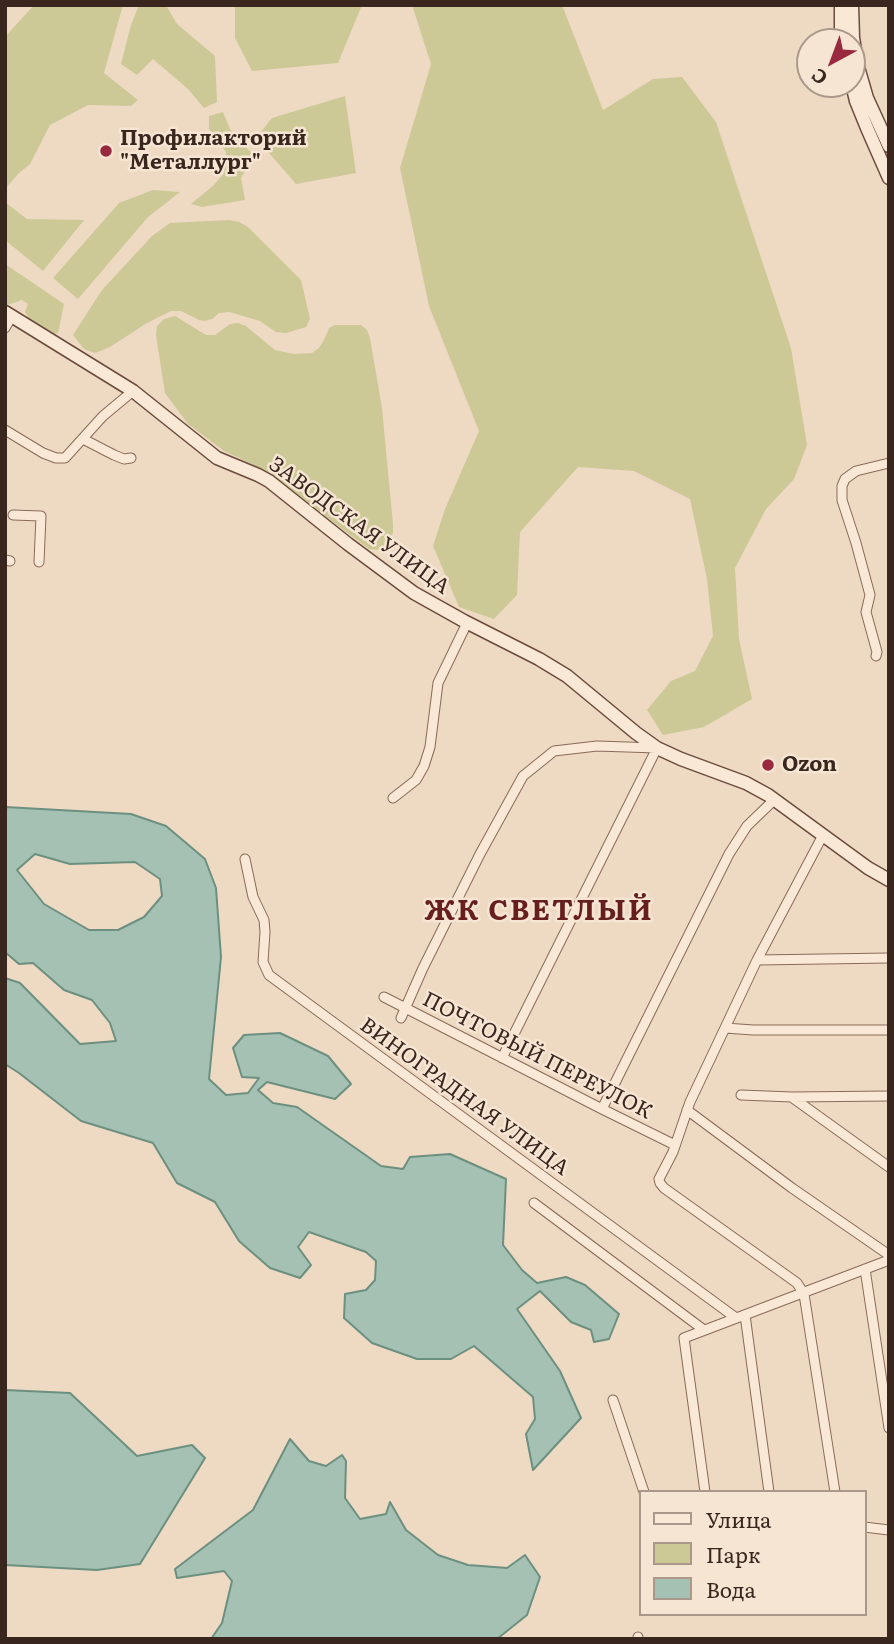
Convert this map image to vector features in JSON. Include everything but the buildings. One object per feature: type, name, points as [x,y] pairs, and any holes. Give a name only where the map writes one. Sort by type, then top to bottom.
[{"type":"street","points":[[841,5],[842,28]]},
{"type":"street","points":[[852,5],[853,38],[858,68],[867,98],[889,146]]},
{"type":"street","points":[[855,98],[889,178]]},
{"type":"street","name":"ЗАВОДСКАЯ УЛИЦА","points":[[7,319],[133,391],[212,455],[269,481],[405,587],[567,676],[657,748],[746,783],[775,799],[868,868],[889,880]]},
{"type":"street","points":[[5,430],[43,453],[60,458],[67,457],[103,416],[133,391]]},
{"type":"street","points":[[83,439],[124,459],[131,458]]},
{"type":"street","points":[[876,656],[866,612],[870,595],[842,500],[842,486],[845,479],[856,471],[889,463]]},
{"type":"street","points":[[13,515],[41,516],[39,562]]},
{"type":"street","points":[[393,798],[416,780],[424,766],[430,747],[438,683],[467,623]]},
{"type":"street","points":[[403,1013],[423,968],[523,776],[554,751],[597,746],[657,748],[502,1058]]},
{"type":"street","points":[[602,1109],[729,854],[747,826],[775,799]]},
{"type":"street","points":[[823,835],[757,960],[687,1110],[659,1179],[662,1185],[800,1286],[804,1294],[835,1490]]},
{"type":"street","name":"ВИНОГРАДНАЯ УЛИЦА","points":[[246,859],[253,897],[264,920],[263,962],[269,975],[740,1317]]},
{"type":"street","points":[[757,960],[889,958]]},
{"type":"street","name":"ПОЧТОВЫЙ ПЕРЕУЛОК","points":[[384,997],[403,1013],[502,1058],[675,1145]]},
{"type":"street","points":[[725,1028],[889,1030]]},
{"type":"street","points":[[741,1095],[889,1096]]},
{"type":"street","points":[[792,1097],[889,1167]]},
{"type":"street","points":[[687,1110],[889,1258],[804,1294],[684,1338],[705,1490]]},
{"type":"street","points":[[534,1203],[704,1330]]},
{"type":"street","points":[[865,1269],[889,1428]]},
{"type":"street","points":[[740,1317],[769,1490]]},
{"type":"street","points":[[613,1400],[643,1490]]},
{"type":"street","points":[[866,1527],[889,1530]]},
{"type":"green space","points":[[34,5],[123,5],[104,73],[138,100],[131,106],[88,105],[50,125],[30,164],[5,189],[5,37]]},
{"type":"green space","points":[[139,5],[166,5],[177,24],[215,56],[217,102],[204,108],[188,89],[153,59],[137,75],[121,64]]},
{"type":"green space","points":[[235,5],[362,5],[338,63],[252,71],[235,38]]},
{"type":"green space","points":[[412,5],[562,5],[603,110],[653,79],[682,77],[716,122],[791,348],[807,445],[794,479],[766,509],[735,568],[739,639],[752,699],[704,727],[663,735],[647,710],[671,681],[695,671],[713,636],[707,579],[690,499],[634,471],[578,467],[520,532],[517,595],[494,619],[459,607],[433,546],[445,509],[479,431],[429,306],[400,168],[431,64]]},
{"type":"green space","points":[[345,96],[356,173],[296,184],[256,138],[272,118]]},
{"type":"green space","points":[[223,112],[230,129],[254,156],[241,178],[245,200],[202,207],[191,204],[224,173],[226,152],[209,129],[209,116]]},
{"type":"green space","points":[[153,190],[180,192],[148,217],[78,299],[53,278],[119,203]]},
{"type":"green space","points":[[5,202],[27,219],[84,220],[43,271],[5,240]]},
{"type":"green space","points":[[229,220],[248,227],[301,280],[310,319],[306,327],[286,333],[276,332],[260,321],[229,312],[219,313],[205,321],[181,311],[171,311],[110,347],[95,353],[84,349],[73,335],[102,290],[152,236],[170,223]]},
{"type":"green space","points":[[5,264],[64,304],[58,333],[52,335],[30,320],[25,312],[28,304],[22,300],[5,304]]},
{"type":"green space","points":[[175,316],[206,335],[215,335],[230,324],[238,323],[246,326],[275,350],[294,354],[312,353],[319,348],[329,328],[335,325],[361,325],[367,330],[382,408],[393,524],[393,533],[381,550],[369,549],[262,469],[224,451],[188,424],[165,393],[156,335],[157,326],[164,319]]},
{"type":"water","points":[[5,807],[131,814],[166,826],[205,859],[216,888],[221,957],[209,1079],[226,1095],[248,1093],[259,1078],[242,1077],[233,1048],[244,1035],[280,1033],[328,1056],[351,1084],[335,1099],[267,1082],[258,1090],[273,1103],[297,1107],[381,1166],[403,1169],[410,1157],[450,1154],[506,1179],[503,1245],[522,1270],[537,1283],[566,1277],[585,1285],[619,1314],[609,1339],[594,1342],[591,1330],[571,1322],[540,1291],[517,1309],[560,1371],[581,1418],[533,1470],[526,1434],[535,1419],[533,1397],[474,1346],[451,1359],[417,1359],[372,1343],[344,1318],[345,1294],[366,1290],[375,1280],[376,1261],[366,1252],[309,1232],[298,1247],[311,1265],[300,1278],[270,1268],[239,1241],[215,1202],[177,1183],[153,1143],[81,1121],[5,1064],[5,978],[20,983],[80,1044],[116,1041],[110,1023],[92,1000],[64,990],[33,963],[19,964],[5,952]],"holes":[[[35,854],[70,864],[135,862],[160,879],[162,896],[144,917],[118,930],[89,930],[44,904],[17,870]]]},
{"type":"water","points":[[5,1390],[70,1393],[137,1456],[192,1445],[205,1458],[140,1564],[97,1570],[5,1565]]},
{"type":"water","points":[[290,1439],[309,1461],[326,1466],[342,1455],[346,1461],[345,1498],[360,1519],[386,1514],[390,1502],[406,1530],[438,1555],[468,1565],[507,1568],[525,1555],[540,1577],[527,1615],[497,1639],[211,1639],[222,1623],[232,1581],[224,1571],[177,1578],[175,1569],[253,1510]]},
{"type":"place","name":"Профилакторий \"Металлург\"","points":[[106,151]]},
{"type":"place","name":"Ozon","points":[[768,765]]},
{"type":"district","name":"ЖК СВЕТЛЫЙ","points":[[539,912]]}]
